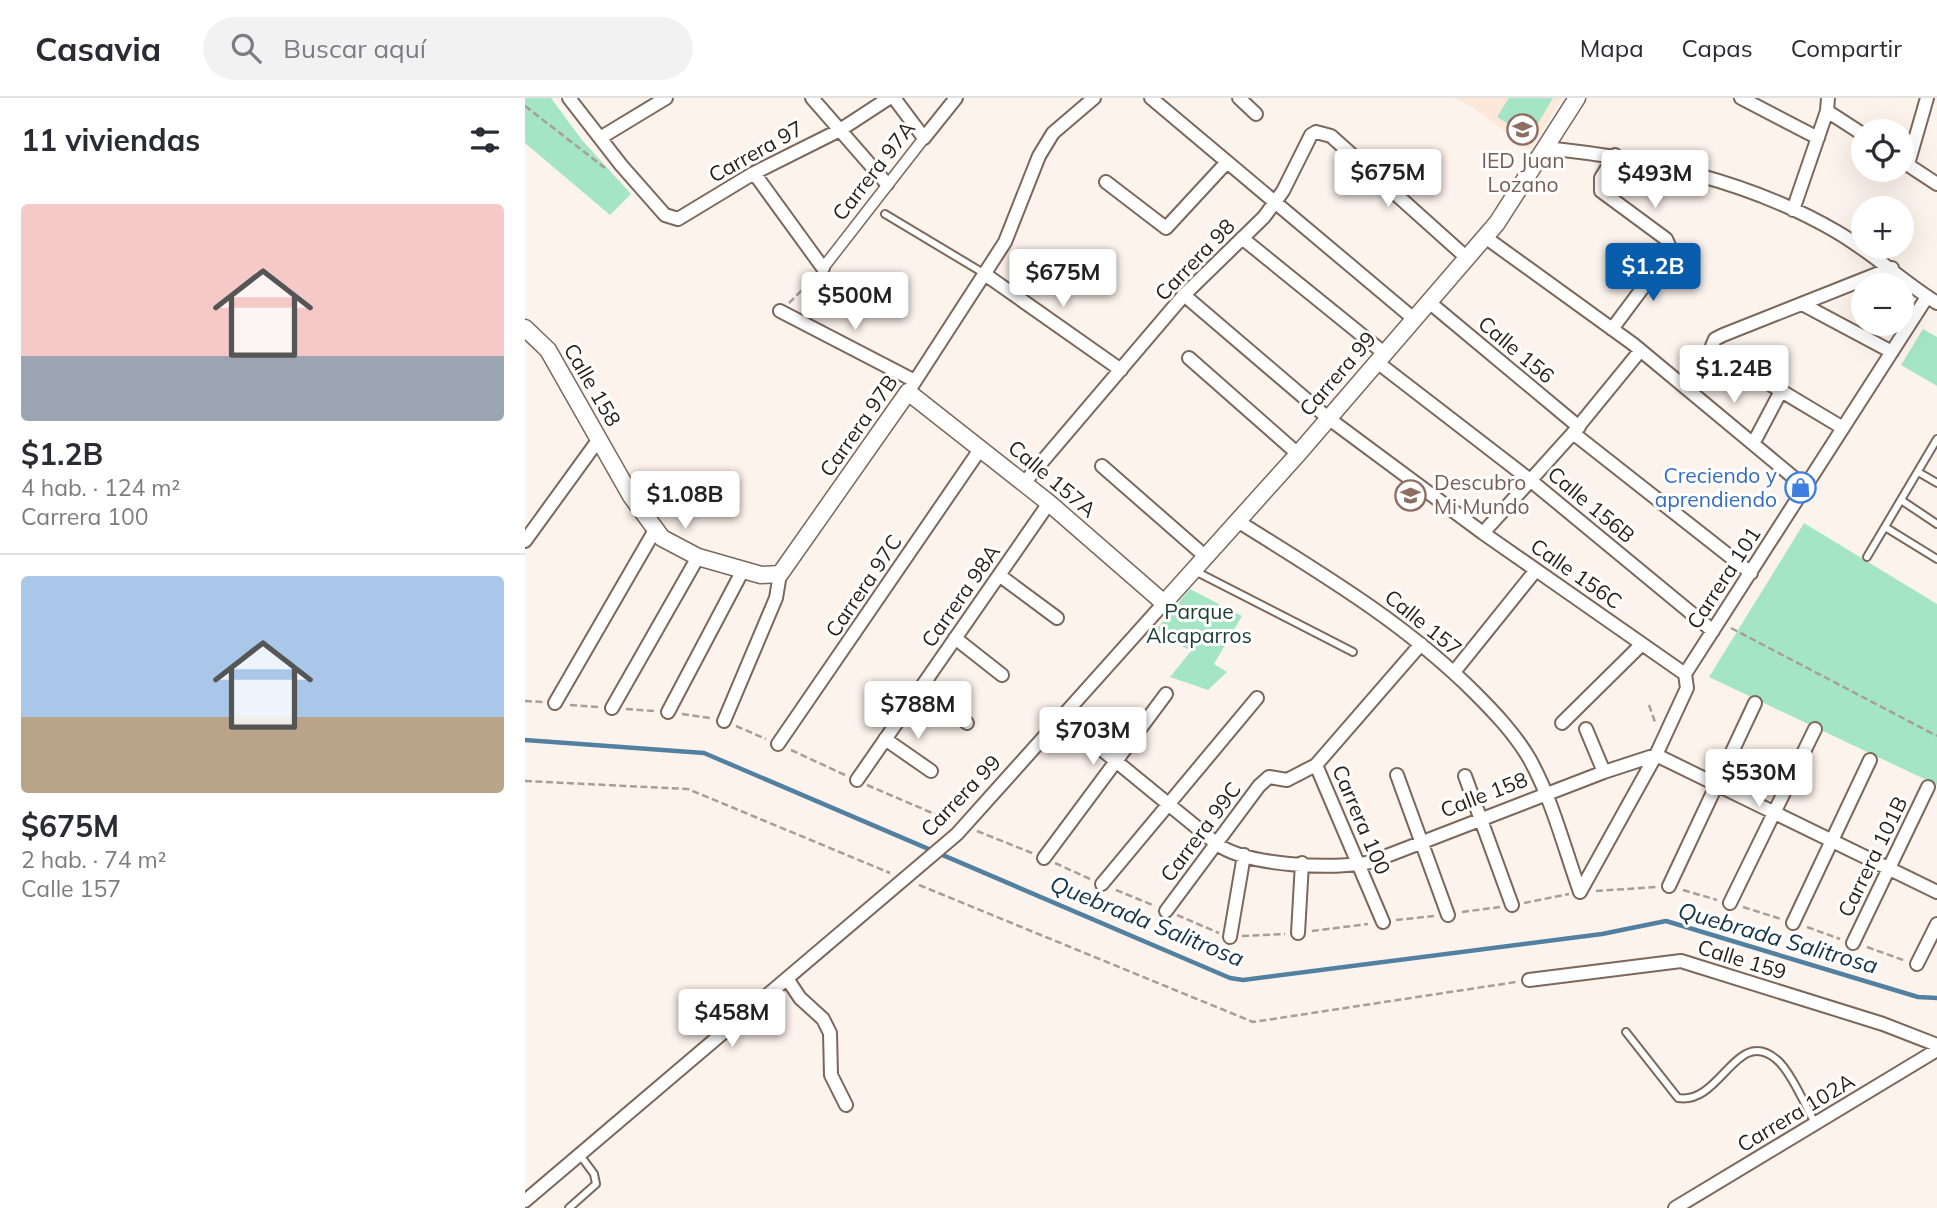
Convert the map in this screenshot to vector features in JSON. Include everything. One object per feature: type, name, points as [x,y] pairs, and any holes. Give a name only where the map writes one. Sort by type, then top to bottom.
[{"type":"street","points":[[569,98],[621,165]]},
{"type":"street","points":[[600,138],[666,98]]},
{"type":"street","points":[[812,98],[887,184]]},
{"type":"street","name":"Carrera 97A","points":[[823,268],[956,98]]},
{"type":"street","points":[[1151,98],[1414,319]]},
{"type":"street","points":[[1239,98],[1256,114]]},
{"type":"street","name":"Carrera 99","points":[[525,1201],[957,834],[1239,522],[1485,237],[1577,98]]},
{"type":"street","points":[[1741,98],[1818,138]]},
{"type":"street","points":[[1914,136],[1927,98]]},
{"type":"street","points":[[894,99],[924,138]]},
{"type":"street","name":"Carrera 97","points":[[621,165],[665,215],[678,219],[754,173],[894,99]]},
{"type":"street","name":"Carrera 97B","points":[[723,721],[776,598],[780,574],[912,387],[986,275],[1005,242],[1039,156],[1053,133],[1085,101]]},
{"type":"street","points":[[1793,210],[1827,104],[1851,124]]},
{"type":"street","name":"Carrera 98","points":[[1024,483],[1184,295],[1274,202],[1311,135],[1324,132],[1331,136],[1467,258]]},
{"type":"street","points":[[1545,148],[1615,155],[1741,188],[1836,231],[1892,268],[1932,300]]},
{"type":"street","points":[[1612,330],[1671,250],[1666,239],[1601,191],[1601,178],[1615,155]]},
{"type":"street","points":[[1106,181],[1166,228],[1227,162]]},
{"type":"street","points":[[1914,168],[1937,184]]},
{"type":"street","points":[[754,173],[823,268]]},
{"type":"street","points":[[1485,237],[1640,351],[1754,442],[1805,487]]},
{"type":"street","name":"Calle 156B","points":[[1242,238],[1380,358],[1716,626]]},
{"type":"street","points":[[1843,428],[1716,352],[1712,346],[1715,339],[1723,335],[1892,268]]},
{"type":"street","points":[[986,275],[1121,370]]},
{"type":"street","name":"Calle 156C","points":[[1184,295],[1328,418],[1483,533],[1685,674]]},
{"type":"street","name":"Carrera 101","points":[[1580,892],[1656,755],[1688,688],[1685,674],[1892,352],[1932,300]]},
{"type":"street","name":"Calle 156","points":[[1429,302],[1576,430],[1751,573]]},
{"type":"street","points":[[1802,304],[1892,352]]},
{"type":"street","name":"Calle 157A","points":[[780,311],[912,387],[1164,603]]},
{"type":"street","name":"Calle 158","points":[[525,328],[548,350],[655,530],[671,544],[698,557],[761,575],[780,574]]},
{"type":"street","points":[[1483,533],[1576,430],[1640,351]]},
{"type":"street","points":[[1189,358],[1299,454]]},
{"type":"street","points":[[1754,442],[1781,391]]},
{"type":"street","points":[[525,541],[599,439]]},
{"type":"street","name":"Carrera 97C","points":[[778,744],[981,448]]},
{"type":"street","points":[[1102,466],[1206,557]]},
{"type":"street","name":"Carrera 98A","points":[[857,780],[1049,503]]},
{"type":"street","name":"Calle 157","points":[[1239,522],[1374,607],[1454,672],[1504,723],[1528,758],[1545,794],[1580,892]]},
{"type":"street","points":[[555,704],[655,530]]},
{"type":"street","points":[[612,708],[698,557]]},
{"type":"street","points":[[668,712],[743,570]]},
{"type":"street","points":[[1454,672],[1537,570]]},
{"type":"street","points":[[999,575],[1057,618]]},
{"type":"street","points":[[955,638],[1002,675]]},
{"type":"street","name":"Carrera 100","points":[[1383,922],[1316,765],[1421,644]]},
{"type":"street","points":[[1562,723],[1642,644]]},
{"type":"street","points":[[921,688],[967,723]]},
{"type":"street","points":[[1044,858],[1117,764],[1166,694]]},
{"type":"street","points":[[1102,884],[1257,698]]},
{"type":"street","points":[[1669,886],[1755,704]]},
{"type":"street","name":"Calle 158","points":[[1062,717],[1226,850],[1244,855],[1346,867],[1656,755]]},
{"type":"street","points":[[1587,729],[1604,772]]},
{"type":"street","points":[[1730,903],[1815,729]]},
{"type":"street","points":[[885,739],[931,771]]},
{"type":"street","points":[[1656,755],[1937,892]]},
{"type":"street","points":[[1793,923],[1870,760]]},
{"type":"street","name":"Carrera 99C","points":[[1166,911],[1269,777],[1287,780],[1316,765]]},
{"type":"street","points":[[1397,775],[1448,915]]},
{"type":"street","points":[[1465,776],[1512,905]]},
{"type":"street","name":"Carrera 101B","points":[[1853,943],[1928,787]]},
{"type":"street","points":[[1230,937],[1244,855]]},
{"type":"street","points":[[1298,933],[1302,863]]},
{"type":"street","points":[[1917,964],[1937,924]]},
{"type":"street","name":"Calle 159","points":[[1529,980],[1681,961],[1883,1024],[1937,1048]]},
{"type":"street","points":[[788,980],[800,999],[823,1019],[830,1033],[831,1075],[846,1105]]},
{"type":"street","name":"Carrera 102A","points":[[1675,1208],[1937,1048]]},
{"type":"lane","points":[[885,214],[986,275]]},
{"type":"lane","points":[[1867,557],[1937,439]]},
{"type":"lane","points":[[1918,472],[1937,483]]},
{"type":"lane","points":[[1901,500],[1937,524]]},
{"type":"lane","points":[[1885,527],[1937,559]]},
{"type":"lane","points":[[1193,570],[1353,652]]},
{"type":"lane","points":[[1626,1032],[1678,1098],[1690,1100],[1702,1096],[1742,1054],[1761,1051],[1777,1060],[1816,1124]]},
{"type":"lane","points":[[569,1208],[596,1184],[594,1174],[580,1155]]},
{"type":"path","points":[[525,106],[611,172],[621,165]]},
{"type":"path","points":[[780,311],[823,268]]},
{"type":"path","points":[[1716,626],[1937,736]]},
{"type":"path","points":[[525,781],[688,789],[1253,1022],[1529,980]]},
{"type":"shaded area","name":"IED Juan Lozano","points":[[1454,98],[1562,98],[1530,150],[1474,108]]},
{"type":"green space","points":[[525,98],[551,98],[582,140],[631,194],[610,215],[525,143]]},
{"type":"green space","points":[[1509,98],[1553,98],[1530,137],[1497,117]]},
{"type":"green space","points":[[1923,329],[1937,337],[1937,386],[1901,365]]},
{"type":"green space","points":[[1804,523],[1937,604],[1937,785],[1709,677]]},
{"type":"green space","name":"Parque Alcaparros","points":[[1190,589],[1242,616],[1214,664],[1227,672],[1208,690],[1170,677],[1191,651],[1155,631]]},
{"type":"waterway","name":"Quebrada Salitrosa","points":[[525,740],[704,753],[1230,978],[1243,980],[1602,934],[1666,921],[1918,997],[1937,998]]},
{"type":"place","name":"IED Juan Lozano","points":[[1523,129]]},
{"type":"place","name":"Creciendo y aprendiendo","points":[[1800,488]]},
{"type":"place","name":"Descubro Mi Mundo","points":[[1411,495]]}]
